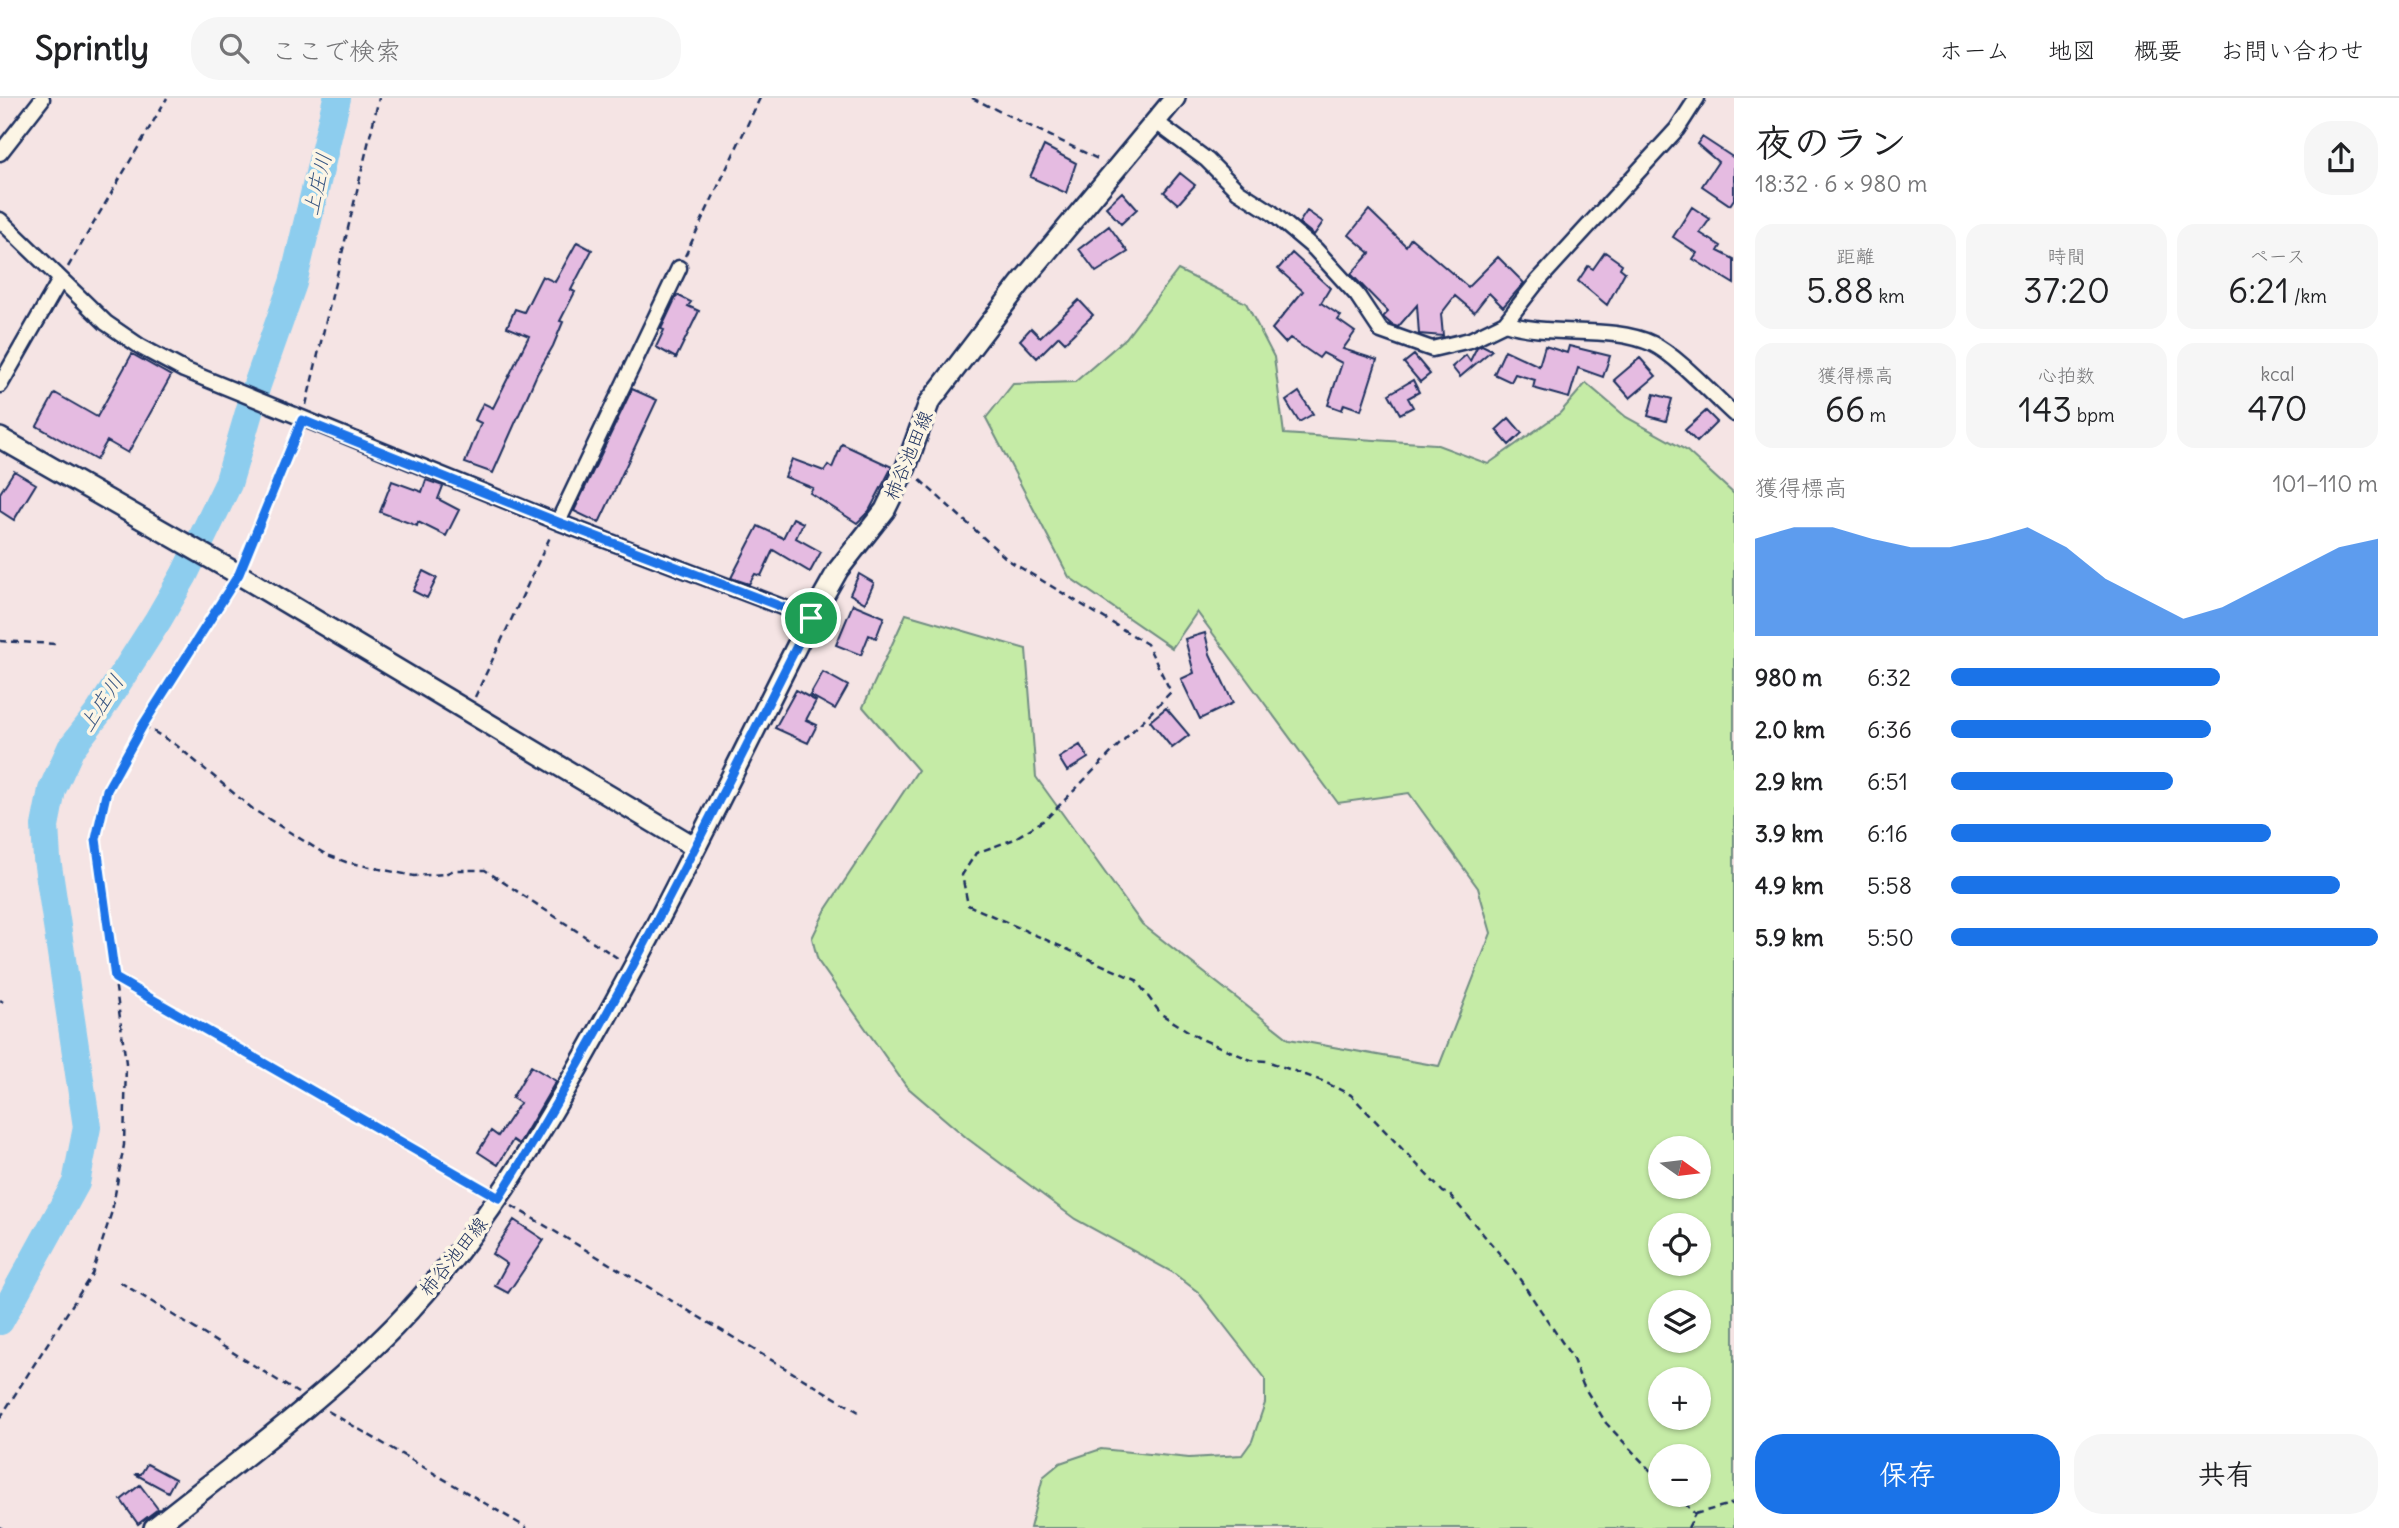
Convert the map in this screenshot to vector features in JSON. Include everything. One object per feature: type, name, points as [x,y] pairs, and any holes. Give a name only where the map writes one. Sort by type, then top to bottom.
[{"type":"main road","name":"柿谷池田線","points":[[154,1528],[313,1403],[395,1325],[499,1198],[559,1101],[634,969],[811,618],[838,570],[885,510],[906,467],[929,403],[1116,167],[1175,98]]},
{"type":"main road","points":[[0,438],[239,574],[695,847]]},
{"type":"street","points":[[1156,122],[1207,160],[1238,191],[1271,212],[1315,249],[1357,295],[1381,331],[1432,349],[1469,340],[1504,323],[1537,282],[1677,129],[1697,98]]},
{"type":"street","points":[[0,153],[41,99]]},
{"type":"street","points":[[0,220],[106,323],[141,348],[302,420],[558,522],[811,618]]},
{"type":"street","points":[[558,522],[678,268]]},
{"type":"street","points":[[0,385],[60,280]]},
{"type":"street","points":[[1504,323],[1524,329],[1621,336],[1653,344],[1734,414]]},
{"type":"path","points":[[60,280],[167,98]]},
{"type":"path","points":[[0,1418],[92,1274],[112,1211],[124,1145],[127,1063],[96,839],[107,790],[143,725],[239,574],[302,420],[379,98]]},
{"type":"path","points":[[678,268],[760,98]]},
{"type":"path","points":[[972,98],[1116,167]]},
{"type":"path","points":[[906,467],[1008,560],[1147,644],[1171,692],[1046,819],[1012,839],[976,853],[961,875],[968,905],[1136,980],[1161,1014],[1199,1038],[1251,1060],[1267,1061],[1322,1080],[1351,1095],[1450,1195],[1515,1272],[1572,1357],[1583,1385],[1606,1423],[1648,1468]]},
{"type":"path","points":[[468,712],[558,522]]},
{"type":"path","points":[[0,641],[55,644]]},
{"type":"path","points":[[143,725],[176,745],[254,810],[325,854],[378,870],[414,876],[446,874],[454,870],[485,870],[634,969]]},
{"type":"path","points":[[115,978],[499,1198],[859,1412]]},
{"type":"path","points":[[120,1282],[313,1403],[527,1528]]},
{"type":"path","points":[[1688,1528],[1695,1514],[1734,1503]]},
{"type":"path","points":[[1688,1507],[1695,1514]]},
{"type":"green space","points":[[1178,270],[1246,303],[1274,357],[1284,434],[1435,444],[1488,464],[1560,413],[1586,383],[1626,417],[1686,450],[1734,494],[1734,1528],[1030,1528],[1043,1477],[1060,1463],[1101,1449],[1189,1458],[1242,1455],[1252,1441],[1265,1403],[1265,1378],[1198,1292],[1172,1272],[1075,1219],[968,1139],[906,1086],[818,961],[812,938],[826,909],[918,770],[863,707],[906,614],[1026,649],[1036,777],[1142,924],[1289,1039],[1439,1066],[1491,933],[1478,888],[1409,793],[1338,803],[1197,612],[1172,648],[1069,577],[986,418],[1013,384],[1075,382],[1126,338]]},
{"type":"building","points":[[1702,137],[1734,158],[1734,199],[1730,205],[1702,186],[1718,162],[1697,144]]},
{"type":"building","points":[[1044,146],[1076,163],[1066,193],[1030,177]]},
{"type":"building","points":[[1180,173],[1195,185],[1178,204],[1164,192]]},
{"type":"building","points":[[1122,192],[1137,209],[1121,224],[1106,207]]},
{"type":"building","points":[[1692,207],[1710,219],[1700,233],[1721,246],[1718,251],[1734,259],[1734,284],[1693,259],[1697,253],[1673,237]]},
{"type":"building","points":[[1369,210],[1406,246],[1411,238],[1468,287],[1498,257],[1524,283],[1503,307],[1489,293],[1474,312],[1455,296],[1441,314],[1443,336],[1419,334],[1417,305],[1398,327],[1392,325],[1383,317],[1388,312],[1351,274],[1370,253],[1349,235]]},
{"type":"building","points":[[1307,211],[1323,222],[1314,235],[1299,223]]},
{"type":"building","points":[[1109,226],[1128,252],[1096,272],[1079,249]]},
{"type":"building","points":[[577,242],[592,250],[571,290],[575,292],[560,321],[563,322],[553,346],[537,374],[493,473],[465,463],[481,423],[475,420],[483,403],[493,408],[529,336],[507,327],[515,309],[524,312],[542,276],[555,282]]},
{"type":"building","points":[[1605,252],[1622,264],[1620,268],[1625,272],[1607,305],[1578,281],[1588,266],[1593,269]]},
{"type":"building","points":[[1292,253],[1330,288],[1321,303],[1341,316],[1338,320],[1355,332],[1343,349],[1377,360],[1361,410],[1344,404],[1342,410],[1328,405],[1342,363],[1323,353],[1319,358],[1290,338],[1285,343],[1272,329],[1303,291],[1278,269]]},
{"type":"building","points":[[677,295],[691,302],[688,306],[699,311],[676,358],[656,347],[664,330],[661,329]]},
{"type":"building","points":[[1079,300],[1093,315],[1065,342],[1059,336],[1037,358],[1020,340],[1031,328],[1040,337]]},
{"type":"building","points":[[1482,345],[1492,350],[1460,377],[1452,367],[1466,355],[1470,361],[1477,347]]},
{"type":"building","points":[[1545,346],[1567,353],[1569,346],[1610,356],[1603,377],[1578,368],[1569,398],[1533,388],[1535,380],[1515,374],[1511,382],[1494,374],[1505,350],[1539,366]]},
{"type":"building","points":[[132,354],[171,376],[128,453],[107,441],[96,460],[37,426],[55,393],[97,417]]},
{"type":"building","points":[[1414,355],[1430,374],[1420,382],[1404,363]]},
{"type":"building","points":[[1640,358],[1656,376],[1630,398],[1614,380]]},
{"type":"building","points":[[1413,380],[1419,392],[1408,398],[1413,407],[1400,414],[1389,394]]},
{"type":"building","points":[[632,389],[657,400],[599,523],[574,511]]},
{"type":"building","points":[[1299,392],[1313,414],[1299,422],[1286,401]]},
{"type":"building","points":[[1654,394],[1672,399],[1666,421],[1648,416]]},
{"type":"building","points":[[1706,411],[1717,422],[1697,442],[1685,430]]},
{"type":"building","points":[[1509,418],[1522,433],[1509,445],[1496,430]]},
{"type":"building","points":[[842,444],[892,467],[869,511],[857,523],[810,493],[813,488],[785,477],[792,459],[824,471],[828,465],[832,468]]},
{"type":"building","points":[[14,471],[36,484],[14,520],[0,511],[0,493]]},
{"type":"building","points":[[426,480],[443,486],[438,499],[459,510],[446,536],[418,522],[417,526],[380,512],[392,481],[422,492]]},
{"type":"building","points":[[793,518],[803,523],[796,538],[821,552],[810,572],[773,550],[761,576],[755,574],[749,584],[731,578],[758,526],[783,538]]},
{"type":"building","points":[[423,571],[437,578],[427,598],[413,591]]},
{"type":"building","points":[[859,574],[874,583],[865,603],[850,594]]},
{"type":"building","points":[[853,604],[884,617],[876,638],[869,635],[861,655],[836,645]]},
{"type":"building","points":[[1205,633],[1210,654],[1233,703],[1200,719],[1181,679],[1194,673],[1185,639]]},
{"type":"building","points":[[823,672],[848,686],[835,709],[810,695]]},
{"type":"building","points":[[796,690],[816,701],[806,720],[817,725],[808,743],[775,728]]},
{"type":"building","points":[[1166,708],[1189,735],[1172,748],[1150,721]]},
{"type":"building","points":[[1080,745],[1088,758],[1067,771],[1059,758]]},
{"type":"building","points":[[531,1066],[556,1081],[519,1144],[513,1140],[498,1165],[478,1152],[491,1131],[498,1136],[520,1103],[512,1098]]},
{"type":"building","points":[[514,1220],[544,1240],[508,1293],[495,1286],[507,1264],[492,1254]]},
{"type":"building","points":[[147,1464],[175,1479],[168,1492],[135,1474],[141,1474]]},
{"type":"building","points":[[140,1485],[158,1509],[138,1524],[121,1500]]},
{"type":"waterway","name":"上庄川","points":[[0,1321],[76,1183],[87,1127],[47,859],[45,826],[52,790],[71,748],[99,712],[184,575],[228,484],[257,385],[293,283],[337,98]]},
{"type":"route","points":[[302,420],[558,522],[811,618],[634,969],[559,1101],[499,1198],[115,978],[96,839],[107,790],[143,725],[239,574],[302,420]]}]
